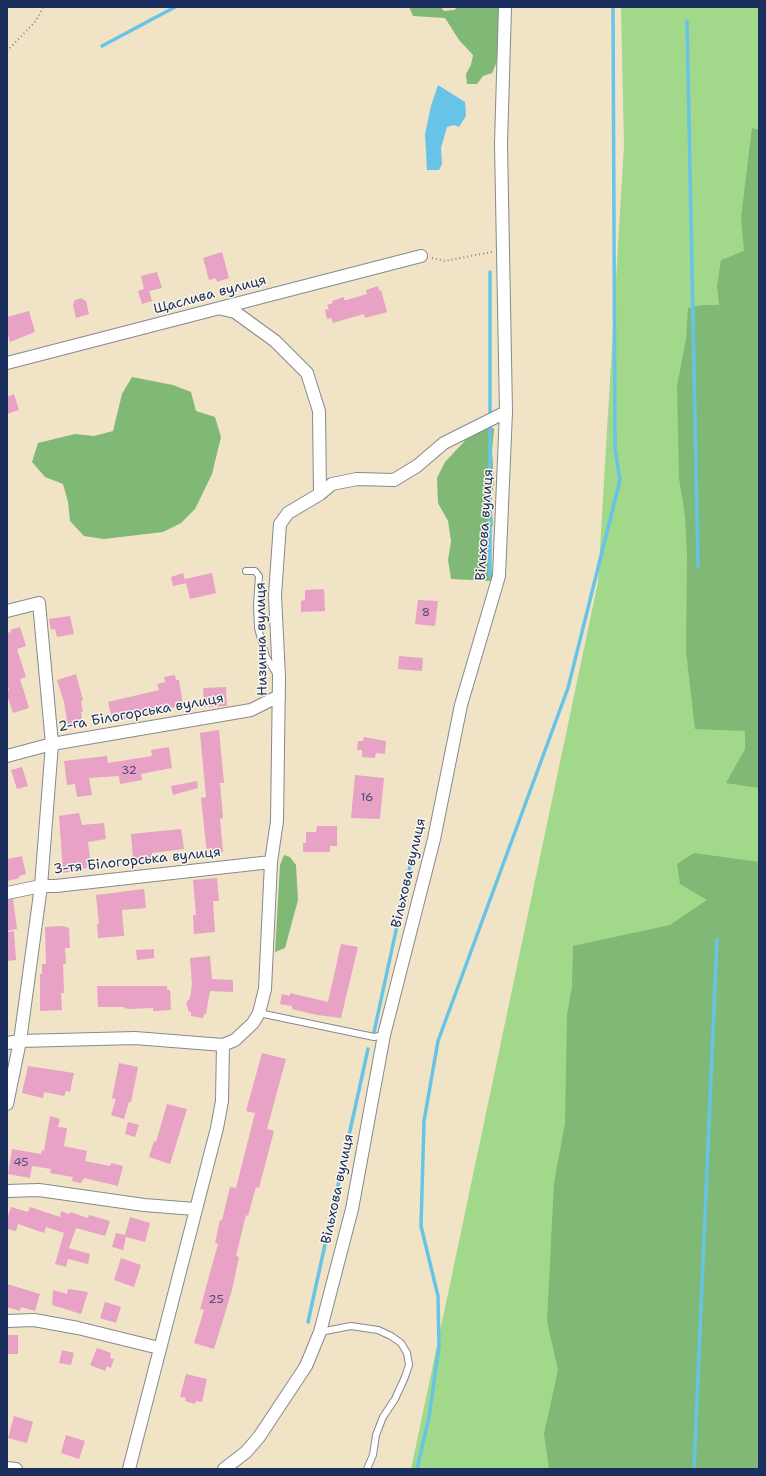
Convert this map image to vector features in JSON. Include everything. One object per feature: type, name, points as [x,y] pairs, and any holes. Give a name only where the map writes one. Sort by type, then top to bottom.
[{"type":"street","name":"Вільхова вулиця","points":[[224,1469],[246,1452],[259,1437],[306,1366],[320,1332],[352,1209],[384,1035],[434,839],[461,705],[499,576],[506,412],[501,144],[504,7]]},
{"type":"street","name":"Щаслива вулиця","points":[[7,363],[421,256]]},
{"type":"street","points":[[219,309],[235,312],[275,341],[306,373],[319,411],[320,494]]},
{"type":"street","name":"Низинна вулиця","points":[[259,1013],[265,989],[271,862],[277,821],[279,677],[275,595],[280,524],[288,513],[320,494],[332,484],[357,479],[394,480],[418,466],[444,443],[506,412]]},
{"type":"street","points":[[7,611],[39,603],[52,744],[42,886],[20,1040],[7,1104]]},
{"type":"street","name":"2-га Білогорська вулиця","points":[[7,756],[52,744],[251,710],[279,696]]},
{"type":"street","name":"3-тя Білогорська вулиця","points":[[7,893],[42,886],[56,886],[271,862]]},
{"type":"street","points":[[7,1043],[20,1040],[136,1038],[223,1045],[235,1040],[253,1023],[259,1013]]},
{"type":"street","points":[[129,1469],[217,1128],[222,1101],[223,1045]]},
{"type":"street","points":[[7,1191],[39,1190],[144,1205],[195,1209]]},
{"type":"street","points":[[7,1321],[34,1320],[63,1325],[159,1348]]},
{"type":"street","points":[[7,1468],[16,1469]]},
{"type":"lane","points":[[246,571],[255,571],[259,576],[257,605],[260,635],[266,657],[279,677]]},
{"type":"lane","points":[[259,1013],[374,1037],[384,1035]]},
{"type":"lane","points":[[320,1332],[350,1326],[378,1330],[401,1343],[407,1353],[409,1365],[405,1377],[381,1422],[376,1435],[373,1454],[366,1469]]},
{"type":"path","points":[[7,51],[36,21],[43,7]]},
{"type":"path","points":[[421,256],[446,261],[503,249]]},
{"type":"green space","points":[[409,7],[441,7],[444,11],[454,10],[458,7],[499,7],[501,38],[496,64],[492,73],[483,76],[477,84],[467,84],[466,74],[471,65],[473,55],[459,40],[445,18],[413,16]]},
{"type":"green space","points":[[621,7],[759,7],[759,1469],[411,1469],[598,582],[624,145]]},
{"type":"green space","points":[[752,128],[759,130],[759,788],[726,783],[745,749],[745,731],[695,729],[686,651],[687,555],[685,516],[679,478],[677,386],[686,339],[688,308],[703,305],[719,305],[717,286],[721,260],[744,251],[741,218]]},
{"type":"green space","points":[[132,377],[173,385],[191,392],[196,411],[215,417],[221,437],[212,474],[195,509],[181,523],[163,532],[104,539],[84,536],[70,521],[68,502],[63,484],[45,477],[32,462],[38,443],[75,434],[94,436],[113,431],[122,394]]},
{"type":"green space","points":[[490,426],[494,429],[492,451],[494,481],[491,502],[493,525],[487,533],[493,581],[451,579],[448,560],[451,541],[448,521],[438,503],[437,478],[445,462],[473,432]]},
{"type":"green space","points":[[694,853],[759,862],[759,1469],[549,1469],[544,1434],[558,1370],[547,1321],[554,1183],[565,1123],[567,1015],[572,986],[573,946],[670,925],[707,900],[680,884],[677,864]]},
{"type":"green space","points":[[284,855],[290,857],[296,865],[298,900],[285,948],[275,952],[280,865]]},
{"type":"water","points":[[438,85],[465,102],[466,116],[459,127],[454,125],[447,127],[441,148],[442,164],[439,170],[427,170],[425,134],[431,106]]},
{"type":"building","points":[[222,252],[229,278],[217,282],[216,278],[209,280],[203,258]]},
{"type":"building","points":[[157,272],[162,288],[149,291],[152,301],[142,304],[138,291],[144,289],[141,276]]},
{"type":"building","points":[[378,286],[379,291],[381,290],[387,312],[365,318],[364,314],[333,323],[331,318],[327,319],[325,310],[329,309],[327,305],[333,303],[332,301],[344,297],[344,300],[347,300],[367,294],[366,290]]},
{"type":"building","points":[[81,298],[86,301],[89,314],[76,318],[73,305],[75,300]]},
{"type":"building","points":[[29,311],[35,332],[10,342],[7,331],[7,317]]},
{"type":"building","points":[[14,394],[19,410],[7,414],[7,397]]},
{"type":"building","points":[[183,573],[186,583],[173,586],[171,577]]},
{"type":"building","points":[[212,573],[216,593],[190,599],[185,579]]},
{"type":"building","points":[[324,589],[325,611],[301,612],[301,601],[305,600],[305,590]]},
{"type":"building","points":[[418,600],[438,601],[435,626],[415,624]]},
{"type":"building","points":[[70,616],[74,634],[57,637],[55,629],[51,630],[49,619]]},
{"type":"building","points":[[20,627],[26,646],[17,649],[26,677],[20,679],[29,708],[13,713],[7,695],[7,691],[9,690],[7,682],[7,633],[11,632],[10,630]]},
{"type":"building","points":[[399,656],[423,658],[422,671],[398,669]]},
{"type":"building","points":[[76,674],[83,700],[81,701],[83,712],[81,712],[83,724],[68,727],[64,702],[57,680]]},
{"type":"building","points":[[175,675],[176,680],[179,680],[183,705],[113,722],[108,702],[159,690],[157,684],[165,682],[164,677]]},
{"type":"building","points":[[226,687],[227,706],[204,707],[203,688]]},
{"type":"building","points":[[219,730],[224,783],[220,783],[223,818],[220,819],[223,852],[207,854],[201,798],[206,797],[200,733]]},
{"type":"building","points":[[364,737],[386,741],[385,754],[376,753],[375,758],[362,757],[362,750],[357,750],[358,741],[363,741]]},
{"type":"building","points":[[169,747],[172,768],[141,774],[142,780],[120,784],[119,776],[89,778],[92,795],[77,797],[75,784],[67,785],[64,761],[107,756],[108,763],[152,756],[151,750]]},
{"type":"building","points":[[22,767],[28,786],[17,789],[11,770]]},
{"type":"building","points":[[355,775],[384,778],[380,819],[351,818]]},
{"type":"building","points":[[197,781],[198,788],[173,795],[171,786]]},
{"type":"building","points":[[79,813],[82,825],[104,823],[106,839],[88,842],[91,867],[63,873],[59,816]]},
{"type":"building","points":[[317,826],[337,826],[337,846],[330,846],[330,852],[303,852],[303,843],[306,843],[306,832],[316,832]]},
{"type":"building","points":[[181,829],[184,849],[152,853],[153,859],[133,861],[131,834]]},
{"type":"building","points":[[22,856],[26,874],[19,876],[20,878],[7,881],[7,859]]},
{"type":"building","points":[[217,878],[219,901],[213,901],[215,932],[194,934],[193,915],[196,915],[193,880]]},
{"type":"building","points":[[144,889],[146,908],[122,910],[124,936],[98,938],[97,924],[99,924],[96,895]]},
{"type":"building","points":[[13,899],[17,929],[7,931],[7,900]]},
{"type":"building","points":[[62,926],[69,928],[70,948],[65,948],[66,964],[63,964],[64,993],[61,993],[62,1010],[40,1011],[40,974],[42,974],[42,964],[46,964],[45,927]]},
{"type":"building","points":[[14,931],[16,960],[7,961],[7,932]]},
{"type":"building","points":[[341,944],[358,947],[341,1018],[317,1015],[292,1009],[292,1006],[280,1004],[282,994],[290,996],[290,993],[328,1002]]},
{"type":"building","points":[[154,949],[154,958],[137,960],[136,950]]},
{"type":"building","points":[[210,956],[212,979],[233,980],[233,992],[210,991],[206,1014],[204,1014],[203,1018],[191,1016],[191,1012],[189,1012],[186,1003],[190,998],[192,984],[190,958]]},
{"type":"building","points":[[97,986],[167,986],[167,990],[170,990],[171,1010],[153,1011],[153,1008],[129,1009],[124,1007],[98,1007]]},
{"type":"building","points":[[262,1053],[286,1059],[267,1129],[274,1131],[259,1188],[256,1187],[248,1216],[246,1215],[236,1256],[239,1257],[232,1290],[214,1349],[194,1343],[204,1310],[200,1309],[218,1244],[215,1243],[220,1220],[222,1220],[230,1187],[236,1188],[255,1113],[246,1111]]},
{"type":"building","points":[[119,1063],[138,1067],[131,1102],[129,1102],[124,1119],[111,1115],[116,1099],[112,1098]]},
{"type":"building","points":[[28,1066],[74,1073],[70,1092],[66,1091],[64,1096],[44,1092],[43,1098],[22,1093]]},
{"type":"building","points":[[167,1104],[187,1109],[170,1164],[149,1157],[154,1141],[156,1142]]},
{"type":"building","points":[[50,1116],[60,1119],[58,1127],[67,1128],[64,1146],[87,1151],[85,1161],[110,1166],[111,1163],[123,1166],[118,1186],[84,1178],[81,1183],[72,1181],[73,1177],[50,1173],[51,1169],[32,1166],[30,1178],[8,1174],[12,1149],[41,1154],[42,1150],[44,1151]]},
{"type":"building","points":[[128,1122],[139,1125],[135,1137],[125,1134]]},
{"type":"building","points":[[11,1207],[28,1212],[30,1207],[60,1217],[61,1211],[69,1214],[70,1212],[88,1218],[89,1215],[110,1221],[105,1236],[76,1228],[69,1248],[90,1254],[88,1264],[68,1259],[66,1267],[55,1264],[64,1233],[46,1227],[44,1233],[18,1224],[16,1231],[7,1229],[7,1219]]},
{"type":"building","points":[[130,1217],[150,1223],[145,1242],[126,1237],[123,1250],[112,1247],[116,1233],[125,1235]]},
{"type":"building","points":[[121,1258],[141,1265],[134,1287],[114,1280]]},
{"type":"building","points":[[7,1284],[40,1294],[35,1311],[21,1307],[20,1311],[7,1307]]},
{"type":"building","points":[[68,1289],[88,1292],[81,1314],[52,1305],[53,1290],[67,1294]]},
{"type":"building","points":[[105,1302],[121,1307],[116,1323],[100,1318]]},
{"type":"building","points":[[7,1335],[18,1335],[18,1354],[7,1354]]},
{"type":"building","points":[[97,1348],[111,1353],[110,1358],[114,1359],[111,1368],[107,1366],[105,1371],[90,1365]]},
{"type":"building","points":[[62,1350],[74,1353],[71,1365],[59,1363]]},
{"type":"building","points":[[186,1374],[207,1379],[202,1402],[196,1401],[195,1404],[185,1401],[186,1398],[180,1397]]},
{"type":"building","points":[[14,1416],[33,1422],[27,1443],[8,1438]]},
{"type":"building","points":[[66,1435],[85,1441],[79,1459],[61,1453]]},
{"type":"waterway","points":[[102,46],[175,7]]},
{"type":"waterway","points":[[417,1469],[429,1417],[439,1346],[438,1296],[421,1226],[424,1121],[438,1041],[568,688],[620,480],[615,449],[613,7]]},
{"type":"waterway","points":[[687,21],[698,566]]},
{"type":"waterway","points":[[490,272],[490,413]]},
{"type":"waterway","points":[[490,426],[490,575]]},
{"type":"waterway","points":[[374,1032],[418,829]]},
{"type":"waterway","points":[[694,1469],[717,939]]},
{"type":"waterway","points":[[308,1322],[368,1049]]}]
